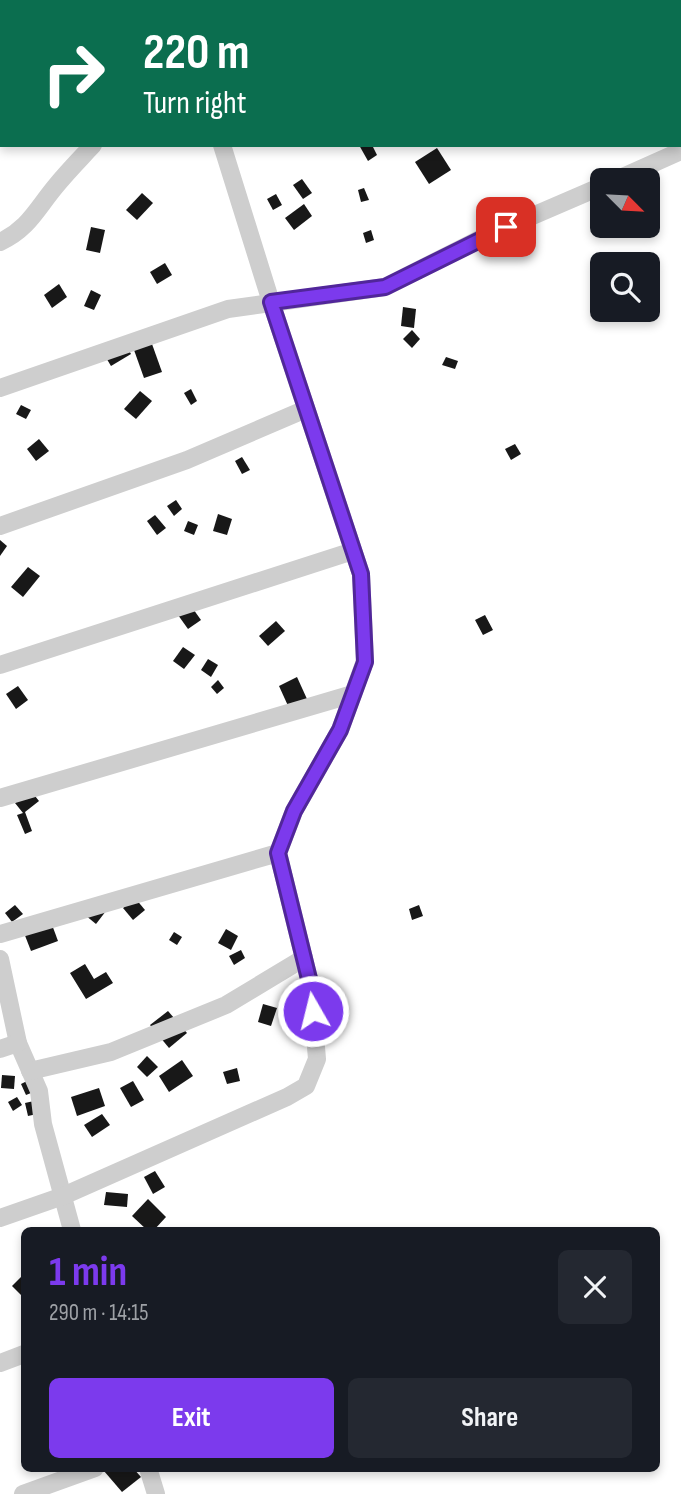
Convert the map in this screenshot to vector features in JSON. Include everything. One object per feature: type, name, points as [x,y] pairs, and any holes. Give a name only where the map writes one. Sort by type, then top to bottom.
[{"type":"street","points":[[0,242],[16,235],[29,222],[55,187],[91,147]]},
{"type":"street","points":[[0,1218],[62,1196],[287,1097],[306,1086],[317,1059],[311,987],[278,853],[294,811],[340,730],[365,662],[361,574],[223,147]]},
{"type":"street","points":[[643,168],[681,151]]},
{"type":"street","points":[[0,388],[228,309],[385,287],[486,236],[590,191]]},
{"type":"street","points":[[0,526],[187,460],[306,409]]},
{"type":"street","points":[[0,665],[353,551]]},
{"type":"street","points":[[0,798],[353,694]]},
{"type":"street","points":[[0,934],[278,853]]},
{"type":"street","points":[[30,1071],[111,1052],[226,1005],[304,958]]},
{"type":"street","points":[[0,960],[9,1046],[30,1071],[39,1091],[43,1124],[71,1227]]},
{"type":"street","points":[[0,1363],[21,1355]]},
{"type":"street","points":[[23,1494],[84,1472]]},
{"type":"street","points":[[149,1472],[156,1494]]},
{"type":"building","points":[[360,147],[373,147],[377,155],[368,161]]},
{"type":"building","points":[[437,148],[451,170],[429,184],[415,162]]},
{"type":"building","points":[[302,179],[312,193],[303,199],[293,185]]},
{"type":"building","points":[[364,188],[369,200],[361,202],[358,190]]},
{"type":"building","points":[[142,193],[153,203],[137,220],[126,210]]},
{"type":"building","points":[[276,194],[282,205],[273,210],[267,199]]},
{"type":"building","points":[[304,204],[312,216],[294,230],[285,218]]},
{"type":"building","points":[[91,227],[105,230],[100,253],[86,250]]},
{"type":"building","points":[[371,230],[374,240],[366,243],[363,233]]},
{"type":"building","points":[[165,263],[172,275],[157,284],[150,272]]},
{"type":"building","points":[[59,284],[67,297],[52,308],[44,295]]},
{"type":"building","points":[[91,290],[101,295],[94,310],[84,306]]},
{"type":"building","points":[[403,307],[416,309],[414,328],[401,326]]},
{"type":"building","points":[[412,330],[420,339],[412,348],[403,339]]},
{"type":"building","points":[[123,339],[131,354],[111,366],[102,351]]},
{"type":"building","points":[[152,344],[162,372],[144,378],[134,350]]},
{"type":"building","points":[[446,357],[458,361],[455,369],[442,365]]},
{"type":"building","points":[[191,389],[197,401],[191,405],[184,393]]},
{"type":"building","points":[[140,391],[152,401],[136,419],[124,409]]},
{"type":"building","points":[[21,405],[31,410],[26,419],[16,414]]},
{"type":"building","points":[[39,439],[49,451],[36,461],[27,449]]},
{"type":"building","points":[[515,444],[521,454],[511,460],[505,449]]},
{"type":"building","points":[[242,457],[250,470],[242,474],[235,461]]},
{"type":"building","points":[[176,500],[182,509],[174,516],[167,506]]},
{"type":"building","points":[[218,514],[232,519],[227,535],[213,531]]},
{"type":"building","points":[[155,515],[166,528],[157,535],[147,521]]},
{"type":"building","points":[[188,521],[198,525],[194,535],[184,531]]},
{"type":"building","points":[[0,540],[7,546],[0,556]]},
{"type":"building","points":[[28,567],[40,576],[23,597],[11,587]]},
{"type":"building","points":[[191,606],[201,620],[188,629],[178,615]]},
{"type":"building","points":[[485,615],[493,630],[483,635],[475,620]]},
{"type":"building","points":[[276,621],[285,631],[268,646],[259,636]]},
{"type":"building","points":[[183,647],[195,655],[184,669],[173,661]]},
{"type":"building","points":[[208,659],[218,665],[211,677],[201,670]]},
{"type":"building","points":[[297,677],[307,699],[289,708],[279,686]]},
{"type":"building","points":[[218,680],[224,688],[217,694],[211,687]]},
{"type":"building","points":[[18,686],[28,700],[16,709],[6,694]]},
{"type":"building","points":[[31,791],[39,801],[25,812],[32,831],[25,834],[17,815],[23,813],[15,803]]},
{"type":"building","points":[[135,898],[145,910],[133,920],[123,908]]},
{"type":"building","points":[[15,905],[23,914],[12,922],[5,913]]},
{"type":"building","points":[[419,905],[423,916],[412,920],[409,909]]},
{"type":"building","points":[[106,911],[96,924],[85,915]]},
{"type":"building","points":[[51,922],[58,941],[31,951],[24,933]]},
{"type":"building","points":[[226,929],[238,936],[231,950],[218,943]]},
{"type":"building","points":[[174,932],[182,937],[177,945],[169,940]]},
{"type":"building","points":[[241,950],[245,958],[234,965],[229,956]]},
{"type":"building","points":[[85,964],[94,979],[106,972],[113,983],[86,999],[70,973]]},
{"type":"building","points":[[263,1004],[277,1008],[271,1026],[258,1022]]},
{"type":"building","points":[[168,1011],[187,1033],[169,1048],[150,1025]]},
{"type":"building","points":[[147,1056],[158,1067],[147,1077],[137,1067]]},
{"type":"building","points":[[182,1060],[193,1076],[169,1092],[159,1076]]},
{"type":"building","points":[[237,1068],[240,1081],[227,1084],[223,1072]]},
{"type":"building","points":[[2,1075],[15,1076],[14,1089],[1,1088]]},
{"type":"building","points":[[31,1079],[36,1091],[26,1095],[21,1084]]},
{"type":"building","points":[[133,1081],[144,1100],[131,1107],[120,1088]]},
{"type":"building","points":[[99,1088],[105,1106],[77,1116],[71,1097]]},
{"type":"building","points":[[17,1097],[22,1105],[13,1111],[8,1102]]},
{"type":"building","points":[[34,1101],[37,1114],[28,1116],[25,1103]]},
{"type":"building","points":[[102,1114],[110,1125],[92,1137],[84,1125]]},
{"type":"building","points":[[155,1171],[165,1187],[153,1194],[144,1177]]},
{"type":"building","points":[[106,1192],[128,1194],[127,1207],[104,1205]]},
{"type":"building","points":[[148,1199],[166,1217],[157,1227],[144,1227],[132,1216]]},
{"type":"building","points":[[21,1277],[21,1295],[12,1286]]},
{"type":"building","points":[[105,1472],[137,1472],[141,1477],[122,1492]]},
{"type":"route","points":[[313,1011],[311,987],[278,853],[294,811],[340,730],[365,662],[361,574],[271,302],[385,287],[506,227]]}]
